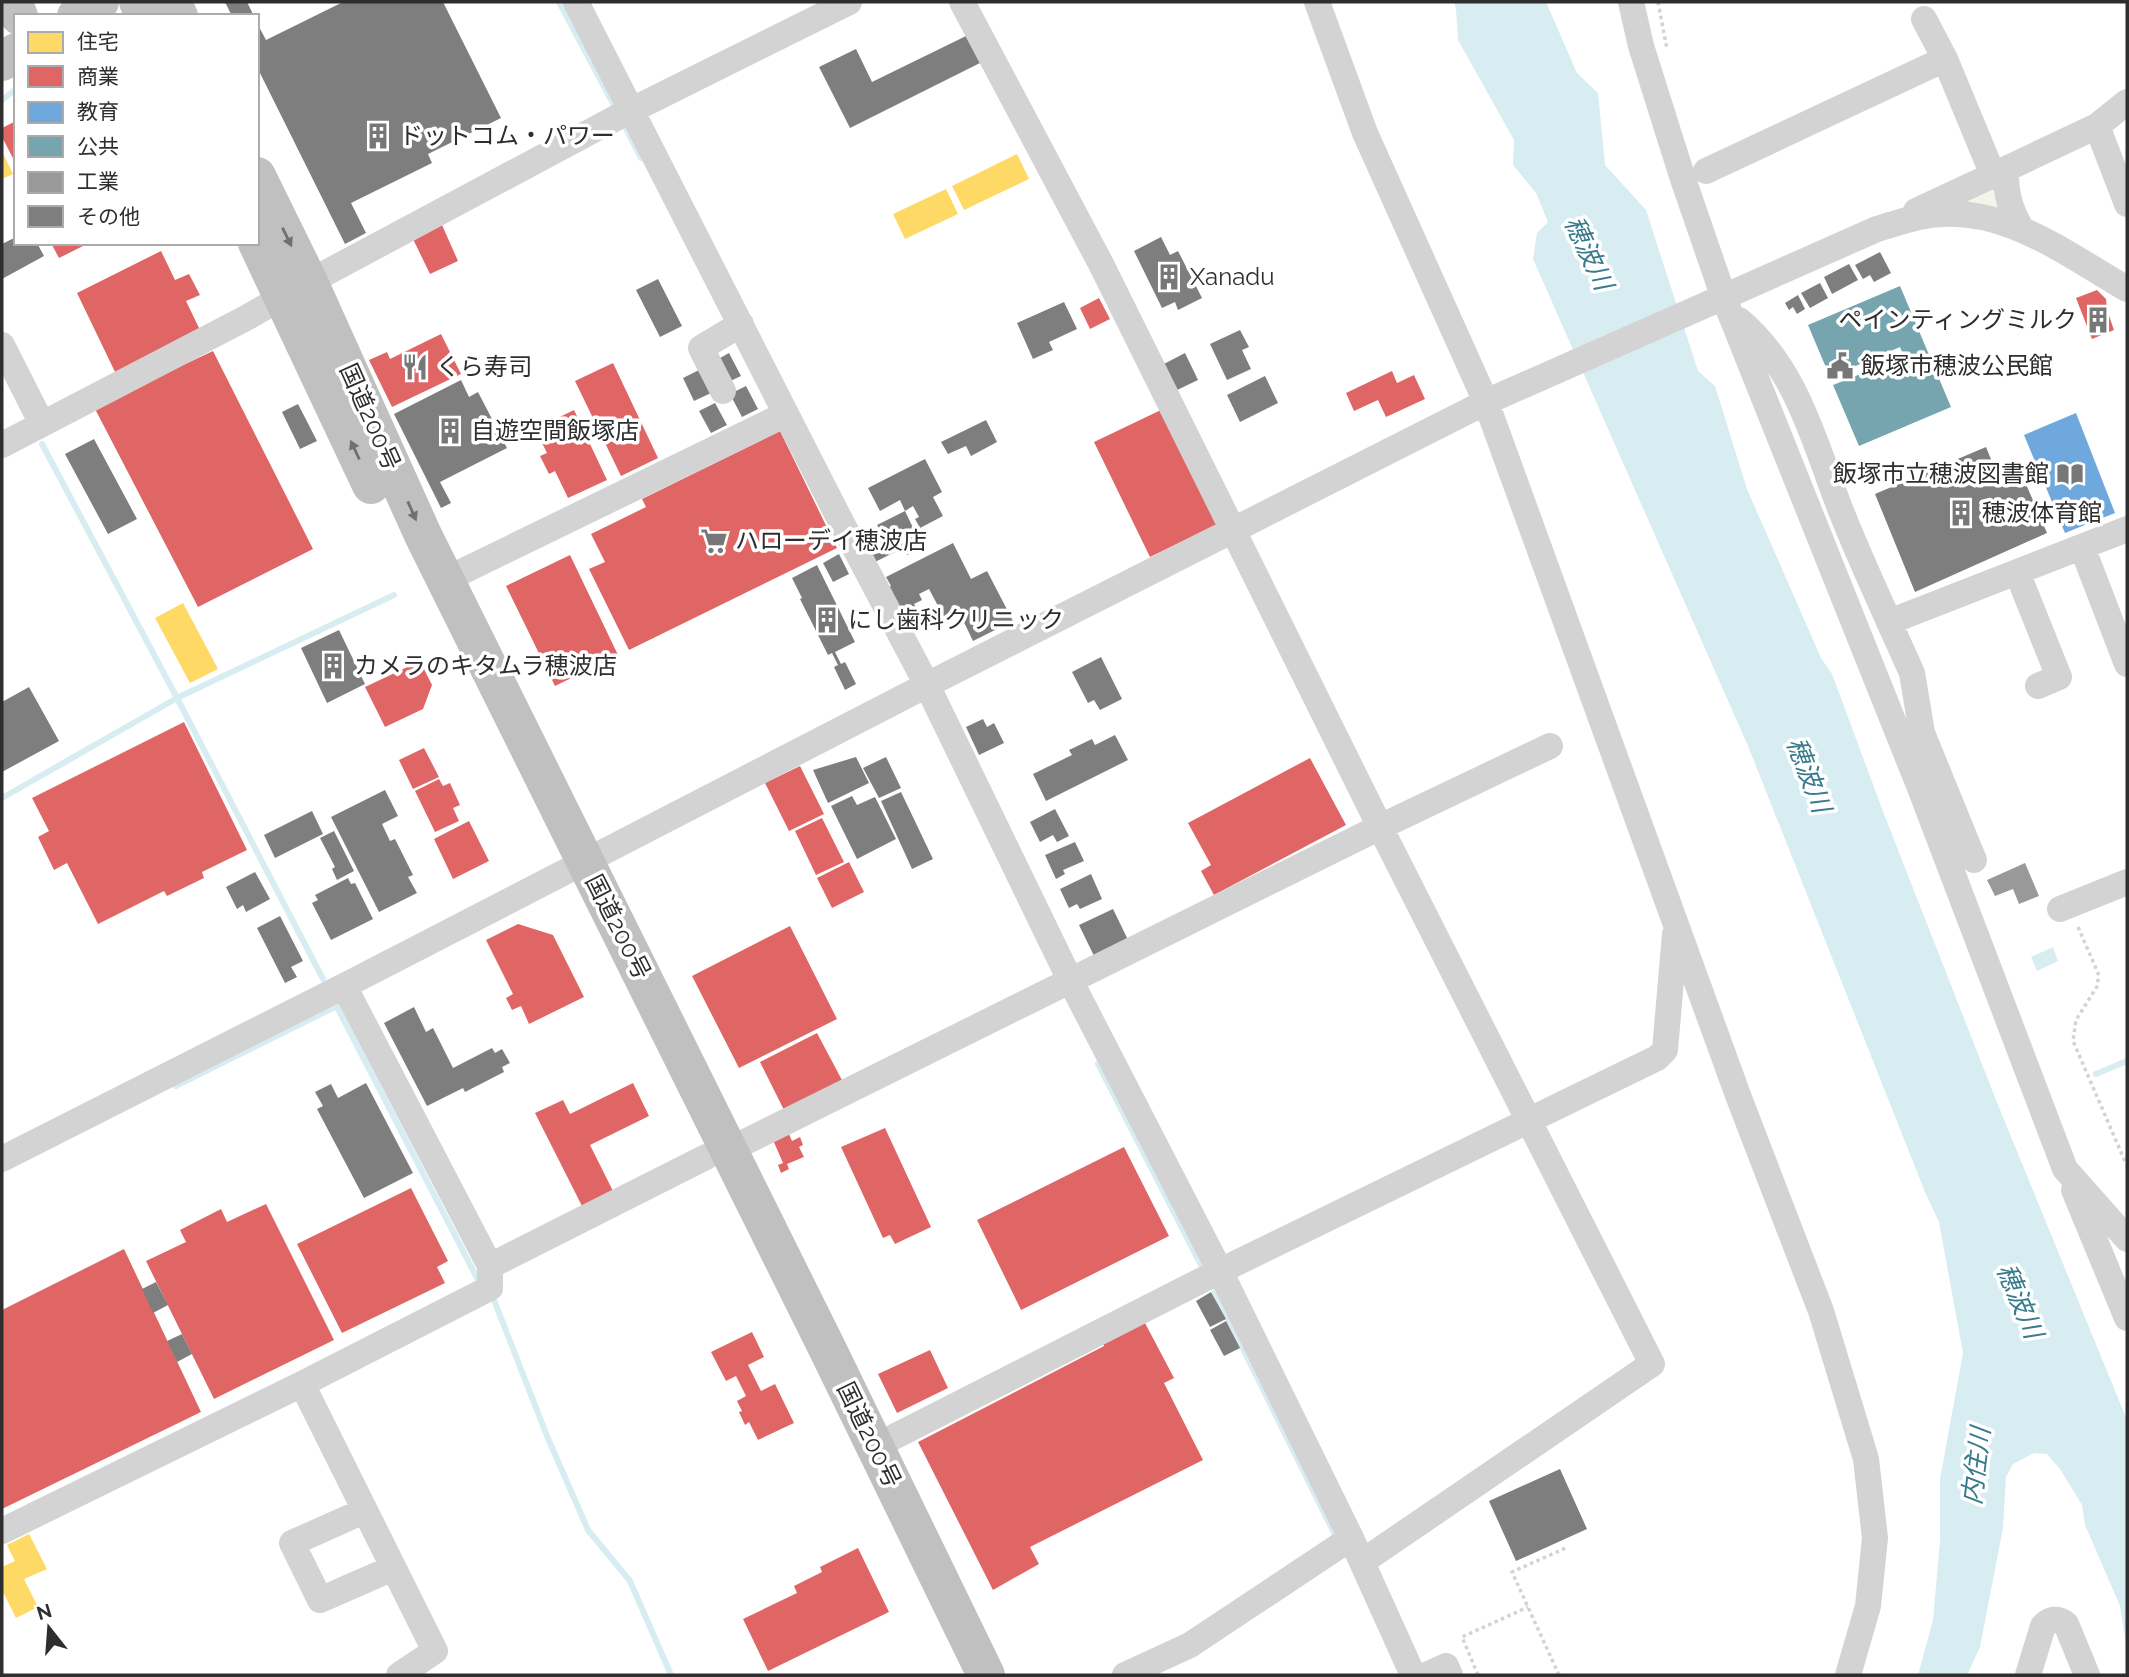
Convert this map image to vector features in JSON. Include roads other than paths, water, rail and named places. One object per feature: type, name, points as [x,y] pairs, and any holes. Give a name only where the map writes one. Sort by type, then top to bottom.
[{"type":"highway","points":[[79,14],[100,2]]},
{"type":"highway","name":"国道200号","points":[[259,182],[297,289],[390,526],[506,748],[575,868]]},
{"type":"highway","name":"国道200号","points":[[259,245],[297,289],[416,522],[445,580],[575,868],[718,1153],[874,1447],[986,1675]]},
{"type":"highway","name":"国道200号","points":[[718,1153],[960,1675]]},
{"type":"street","points":[[576,2],[623,114],[733,329],[786,414],[927,685],[1070,981],[1220,1271],[1357,1550],[1413,1675]]},
{"type":"street","points":[[2,445],[623,114],[849,2]]},
{"type":"street","points":[[962,2],[1101,264],[1231,531],[1652,1364],[1357,1550],[1190,1645],[1125,1675]]},
{"type":"street","points":[[1317,2],[1365,133],[1486,402],[1739,1098],[1821,1311],[1866,1459],[1875,1538],[1868,1606],[1847,1675]]},
{"type":"street","points":[[1631,2],[1653,86],[1724,304],[1923,796],[2065,1168],[2127,1318]]},
{"type":"street","points":[[1924,19],[1999,172],[2011,210],[2021,228]]},
{"type":"street","points":[[1706,171],[1945,59]]},
{"type":"street","points":[[2,1159],[1486,402],[1724,304],[2097,126],[2127,102]]},
{"type":"street","points":[[2097,126],[2127,204]]},
{"type":"street","points":[[1877,229],[1921,216],[1963,215],[1988,218],[2021,228],[2127,289]]},
{"type":"street","points":[[1724,304],[1766,348],[1791,383],[1801,404],[1842,512],[1912,673],[1922,733],[1974,860]]},
{"type":"street","points":[[723,391],[701,348],[733,329]]},
{"type":"street","points":[[2,345],[42,424]]},
{"type":"street","points":[[445,580],[786,414]]},
{"type":"street","points":[[1889,622],[2127,529]]},
{"type":"street","points":[[2082,547],[2127,664]]},
{"type":"street","points":[[2017,572],[2059,677],[2038,686]]},
{"type":"street","points":[[490,1266],[1380,827],[1550,746]]},
{"type":"street","points":[[1923,796],[1964,836]]},
{"type":"street","points":[[2064,907],[2127,882]]},
{"type":"street","points":[[874,1447],[1220,1271],[1657,1058],[1665,1050],[1676,926]]},
{"type":"street","points":[[2,1531],[490,1289],[490,1266],[344,986]]},
{"type":"street","points":[[2065,1168],[2127,1239]]},
{"type":"street","points":[[302,1384],[435,1651],[399,1675]]},
{"type":"street","points":[[364,1511],[292,1544],[320,1601],[393,1568]]},
{"type":"street","points":[[2028,1675],[2043,1626],[2054,1619],[2066,1624],[2087,1675]]},
{"type":"street","points":[[1426,1675],[1446,1667],[1450,1675]]},
{"type":"water","points":[[1454,2],[1546,2],[1577,73],[1598,93],[1605,165],[1646,210],[1698,371],[1715,386],[1747,489],[1821,658],[1832,674],[1996,1100],[2127,1420],[2127,1650],[2120,1606],[2085,1525],[2082,1505],[2060,1469],[2047,1454],[2034,1453],[2013,1464],[2006,1477],[2003,1528],[1980,1647],[1967,1675],[1918,1675],[1933,1620],[1940,1541],[1940,1479],[1963,1353],[1939,1222],[1748,746],[1533,259],[1537,233],[1548,222],[1536,193],[1513,165],[1514,140],[1458,40]]},
{"type":"water","points":[[2053,947],[2058,961],[2037,971],[2031,957]]},
{"type":"waterway","points":[[559,2],[617,111]]},
{"type":"waterway","points":[[2,100],[14,91]]},
{"type":"waterway","points":[[622,121],[641,158]]},
{"type":"waterway","points":[[2,798],[177,698],[42,444]]},
{"type":"waterway","points":[[323,979],[177,698],[394,595]]},
{"type":"waterway","points":[[335,1003],[477,1278]]},
{"type":"waterway","points":[[176,1086],[337,1006]]},
{"type":"waterway","points":[[2096,1074],[2127,1061]]},
{"type":"waterway","points":[[1098,1064],[1204,1271]]},
{"type":"waterway","points":[[1215,1292],[1336,1537],[1334,1539]]},
{"type":"waterway","points":[[494,1300],[547,1436],[588,1530],[630,1581],[671,1675]]},
{"type":"place","name":"ドットコム・パワー","points":[[378,136]]},
{"type":"place","name":"Xanadu","points":[[1169,277]]},
{"type":"place","name":"ペインティングミルク","points":[[2098,320]]},
{"type":"place","name":"飯塚市穂波公民館","points":[[1840,366]]},
{"type":"place","name":"くら寿司","points":[[415,367]]},
{"type":"place","name":"自遊空間飯塚店","points":[[450,431]]},
{"type":"place","name":"飯塚市立穂波図書館","points":[[2070,474]]},
{"type":"place","name":"穂波体育館","points":[[1961,513]]},
{"type":"place","name":"ハローデイ穂波店","points":[[714,541]]},
{"type":"place","name":"にし歯科クリニック","points":[[827,620]]},
{"type":"place","name":"カメラのキタムラ穂波店","points":[[333,666]]},
{"type":"water label","name":"穂波川","points":[[1589,253]]},
{"type":"water label","name":"穂波川","points":[[1809,775]]},
{"type":"water label","name":"穂波川","points":[[2020,1301]]},
{"type":"water label","name":"内住川","points":[[1976,1466]]}]
